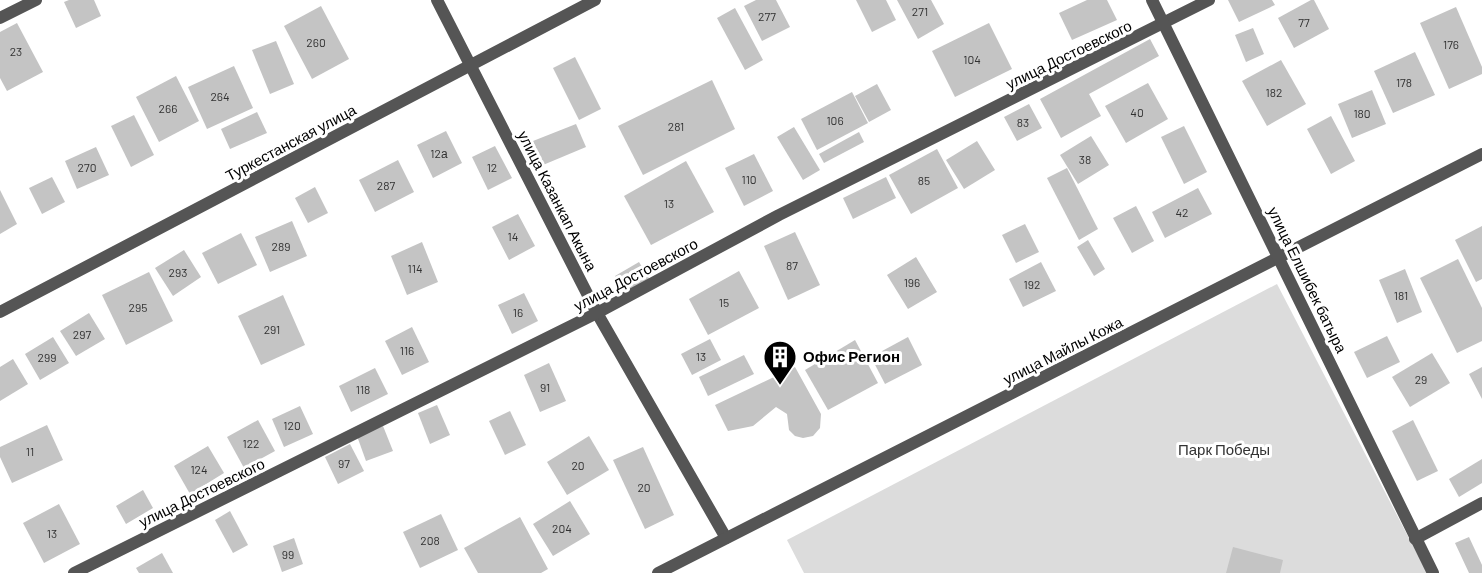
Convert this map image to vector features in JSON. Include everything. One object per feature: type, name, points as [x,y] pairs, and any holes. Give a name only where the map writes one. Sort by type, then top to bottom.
[{"type":"street","points":[[0,18],[36,0]]},
{"type":"street","name":"улица Казанкап Акына","points":[[437,0],[597,313],[726,538]]},
{"type":"street","name":"Туркестанская улица","points":[[0,312],[596,0]]},
{"type":"street","name":"улица Елшибек батыра","points":[[1152,0],[1433,573]]},
{"type":"street","name":"улица Достоевского","points":[[74,573],[597,313],[779,215],[1164,25],[1209,0]]},
{"type":"street","name":"улица Майлы Кожа","points":[[658,573],[1482,154]]},
{"type":"street","points":[[1415,539],[1482,503]]},
{"type":"green space","name":"Парк Победы","points":[[1277,284],[1427,573],[804,573],[787,540]]},
{"type":"building","points":[[94,0],[101,16],[76,28],[64,2]]},
{"type":"building","points":[[756,0],[776,0],[790,27],[762,41],[744,6]]},
{"type":"building","points":[[856,0],[886,0],[896,20],[872,32]]},
{"type":"building","points":[[897,0],[931,0],[944,24],[918,39]]},
{"type":"building","points":[[1087,0],[1107,0],[1117,20],[1072,40],[1059,13]]},
{"type":"building","points":[[1228,0],[1272,0],[1275,5],[1239,22]]},
{"type":"building","points":[[1314,0],[1329,29],[1294,48],[1278,18]]},
{"type":"building","points":[[321,6],[349,59],[312,79],[284,26]]},
{"type":"building","points":[[1456,7],[1482,67],[1482,74],[1449,89],[1420,23]]},
{"type":"building","points":[[735,8],[763,60],[745,70],[717,18]]},
{"type":"building","points":[[17,23],[43,72],[7,91],[0,78],[0,32]]},
{"type":"building","points":[[989,23],[1012,69],[955,97],[932,51]]},
{"type":"building","points":[[1253,28],[1264,54],[1246,62],[1235,35]]},
{"type":"building","points":[[1150,39],[1159,56],[1089,94],[1101,116],[1061,138],[1040,99]]},
{"type":"building","points":[[276,41],[294,84],[270,94],[252,50]]},
{"type":"building","points":[[1415,52],[1435,95],[1393,113],[1374,71]]},
{"type":"building","points":[[575,57],[601,109],[579,120],[553,68]]},
{"type":"building","points":[[1281,60],[1306,104],[1267,126],[1242,81]]},
{"type":"building","points":[[234,66],[253,108],[207,129],[188,87]]},
{"type":"building","points":[[176,76],[199,121],[159,142],[136,97]]},
{"type":"building","points":[[712,80],[735,129],[643,175],[618,126]]},
{"type":"building","points":[[1148,83],[1168,119],[1126,143],[1105,106]]},
{"type":"building","points":[[877,84],[891,110],[869,122],[855,96]]},
{"type":"building","points":[[1372,90],[1386,124],[1352,138],[1338,104]]},
{"type":"building","points":[[852,92],[868,123],[817,150],[801,119]]},
{"type":"building","points":[[1029,104],[1042,128],[1017,141],[1004,117]]},
{"type":"building","points":[[257,112],[267,133],[230,149],[221,129]]},
{"type":"building","points":[[134,115],[154,155],[131,167],[111,126]]},
{"type":"building","points":[[1331,116],[1355,161],[1331,174],[1307,129]]},
{"type":"building","points":[[576,124],[586,147],[543,165],[533,141]]},
{"type":"building","points":[[1184,126],[1207,172],[1184,184],[1161,137]]},
{"type":"building","points":[[794,127],[820,170],[803,180],[777,137]]},
{"type":"building","points":[[446,131],[462,163],[433,178],[417,145]]},
{"type":"building","points":[[859,132],[864,142],[824,163],[819,154]]},
{"type":"building","points":[[1091,136],[1109,165],[1078,184],[1060,155]]},
{"type":"building","points":[[977,141],[995,170],[964,189],[946,160]]},
{"type":"building","points":[[495,146],[512,178],[488,190],[472,157]]},
{"type":"building","points":[[96,147],[109,175],[77,189],[65,161]]},
{"type":"building","points":[[937,149],[958,188],[911,214],[889,175]]},
{"type":"building","points":[[754,154],[773,191],[744,206],[725,168]]},
{"type":"building","points":[[398,160],[414,192],[375,212],[359,180]]},
{"type":"building","points":[[686,161],[714,212],[651,245],[624,196]]},
{"type":"building","points":[[1067,168],[1098,229],[1079,240],[1047,178]]},
{"type":"building","points":[[52,177],[65,202],[42,214],[29,188]]},
{"type":"building","points":[[886,177],[896,198],[853,219],[843,198]]},
{"type":"building","points":[[315,187],[328,213],[308,223],[295,198]]},
{"type":"building","points":[[1198,188],[1212,214],[1165,238],[1152,212]]},
{"type":"building","points":[[0,190],[17,224],[0,234]]},
{"type":"building","points":[[1136,206],[1154,241],[1132,253],[1113,218]]},
{"type":"building","points":[[518,214],[535,246],[509,260],[492,227]]},
{"type":"building","points":[[292,221],[307,256],[270,272],[255,237]]},
{"type":"building","points":[[1025,224],[1039,252],[1016,263],[1002,235]]},
{"type":"building","points":[[1482,226],[1482,279],[1476,282],[1455,240]]},
{"type":"building","points":[[795,232],[820,285],[788,300],[764,246]]},
{"type":"building","points":[[241,233],[257,265],[218,284],[202,253]]},
{"type":"building","points":[[1088,240],[1105,269],[1094,276],[1077,247]]},
{"type":"building","points":[[422,242],[438,282],[407,295],[391,256]]},
{"type":"building","points":[[184,250],[201,277],[173,296],[155,268]]},
{"type":"building","points":[[916,257],[937,292],[908,309],[887,275]]},
{"type":"building","points":[[1458,259],[1482,308],[1482,341],[1457,353],[1420,278]]},
{"type":"building","points":[[639,262],[650,280],[626,295],[615,276]]},
{"type":"building","points":[[1041,262],[1056,291],[1023,307],[1009,279]]},
{"type":"building","points":[[1405,269],[1422,312],[1397,323],[1379,280]]},
{"type":"building","points":[[739,271],[759,308],[708,335],[689,299]]},
{"type":"building","points":[[149,272],[173,321],[126,345],[102,295]]},
{"type":"building","points":[[524,293],[538,321],[512,334],[498,305]]},
{"type":"building","points":[[283,295],[305,345],[261,365],[238,316]]},
{"type":"building","points":[[89,313],[105,339],[76,356],[60,331]]},
{"type":"building","points":[[412,327],[429,362],[402,375],[385,341]]},
{"type":"building","points":[[1387,336],[1400,362],[1367,378],[1354,352]]},
{"type":"building","points":[[53,337],[69,363],[40,380],[25,354]]},
{"type":"building","points":[[908,337],[922,365],[885,384],[871,357]]},
{"type":"building","points":[[710,339],[721,360],[692,375],[681,354]]},
{"type":"building","points":[[855,340],[878,383],[828,410],[805,370]]},
{"type":"building","points":[[1432,353],[1450,383],[1410,407],[1392,377]]},
{"type":"building","points":[[744,355],[754,374],[708,396],[699,377]]},
{"type":"building","points":[[13,359],[28,384],[0,401],[0,367]]},
{"type":"building","points":[[549,363],[566,401],[540,412],[524,375]]},
{"type":"building","name":"Офис Регион","points":[[795,367],[821,414],[820,428],[813,436],[803,438],[795,436],[789,430],[787,414],[776,407],[753,426],[728,431],[715,405]]},
{"type":"building","points":[[1482,367],[1482,399],[1469,374]]},
{"type":"building","points":[[375,368],[388,394],[351,412],[339,386]]},
{"type":"building","points":[[437,405],[450,435],[430,444],[418,413]]},
{"type":"building","points":[[300,406],[313,434],[284,447],[272,419]]},
{"type":"building","points":[[510,411],[526,445],[505,455],[489,421]]},
{"type":"building","points":[[258,420],[275,451],[244,468],[227,437]]},
{"type":"building","points":[[1413,420],[1438,471],[1417,481],[1392,431]]},
{"type":"building","points":[[47,425],[63,460],[12,483],[0,457],[0,447]]},
{"type":"building","points":[[383,426],[393,451],[366,461],[357,436]]},
{"type":"building","points":[[589,436],[609,470],[567,495],[547,462]]},
{"type":"building","points":[[350,444],[364,471],[338,484],[325,457]]},
{"type":"building","points":[[208,446],[224,473],[190,494],[174,466]]},
{"type":"building","points":[[643,447],[674,515],[645,529],[613,460]]},
{"type":"building","points":[[1482,459],[1482,483],[1459,497],[1449,479]]},
{"type":"building","points":[[143,490],[153,508],[126,524],[116,506]]},
{"type":"building","points":[[570,501],[590,534],[553,556],[533,524]]},
{"type":"building","points":[[59,504],[80,544],[44,563],[23,523]]},
{"type":"building","points":[[230,511],[248,545],[233,553],[215,520]]},
{"type":"building","points":[[441,514],[458,550],[420,568],[403,532]]},
{"type":"building","points":[[520,517],[548,569],[541,573],[478,573],[464,548]]},
{"type":"building","points":[[1469,537],[1482,565],[1482,573],[1469,573],[1455,543]]},
{"type":"building","points":[[294,538],[303,564],[282,572],[273,546]]},
{"type":"building","points":[[1233,547],[1283,560],[1280,573],[1226,573]]},
{"type":"building","points":[[162,553],[173,573],[139,573],[136,568]]},
{"type":"place","name":"Офис Регион","points":[[780,386]]}]
